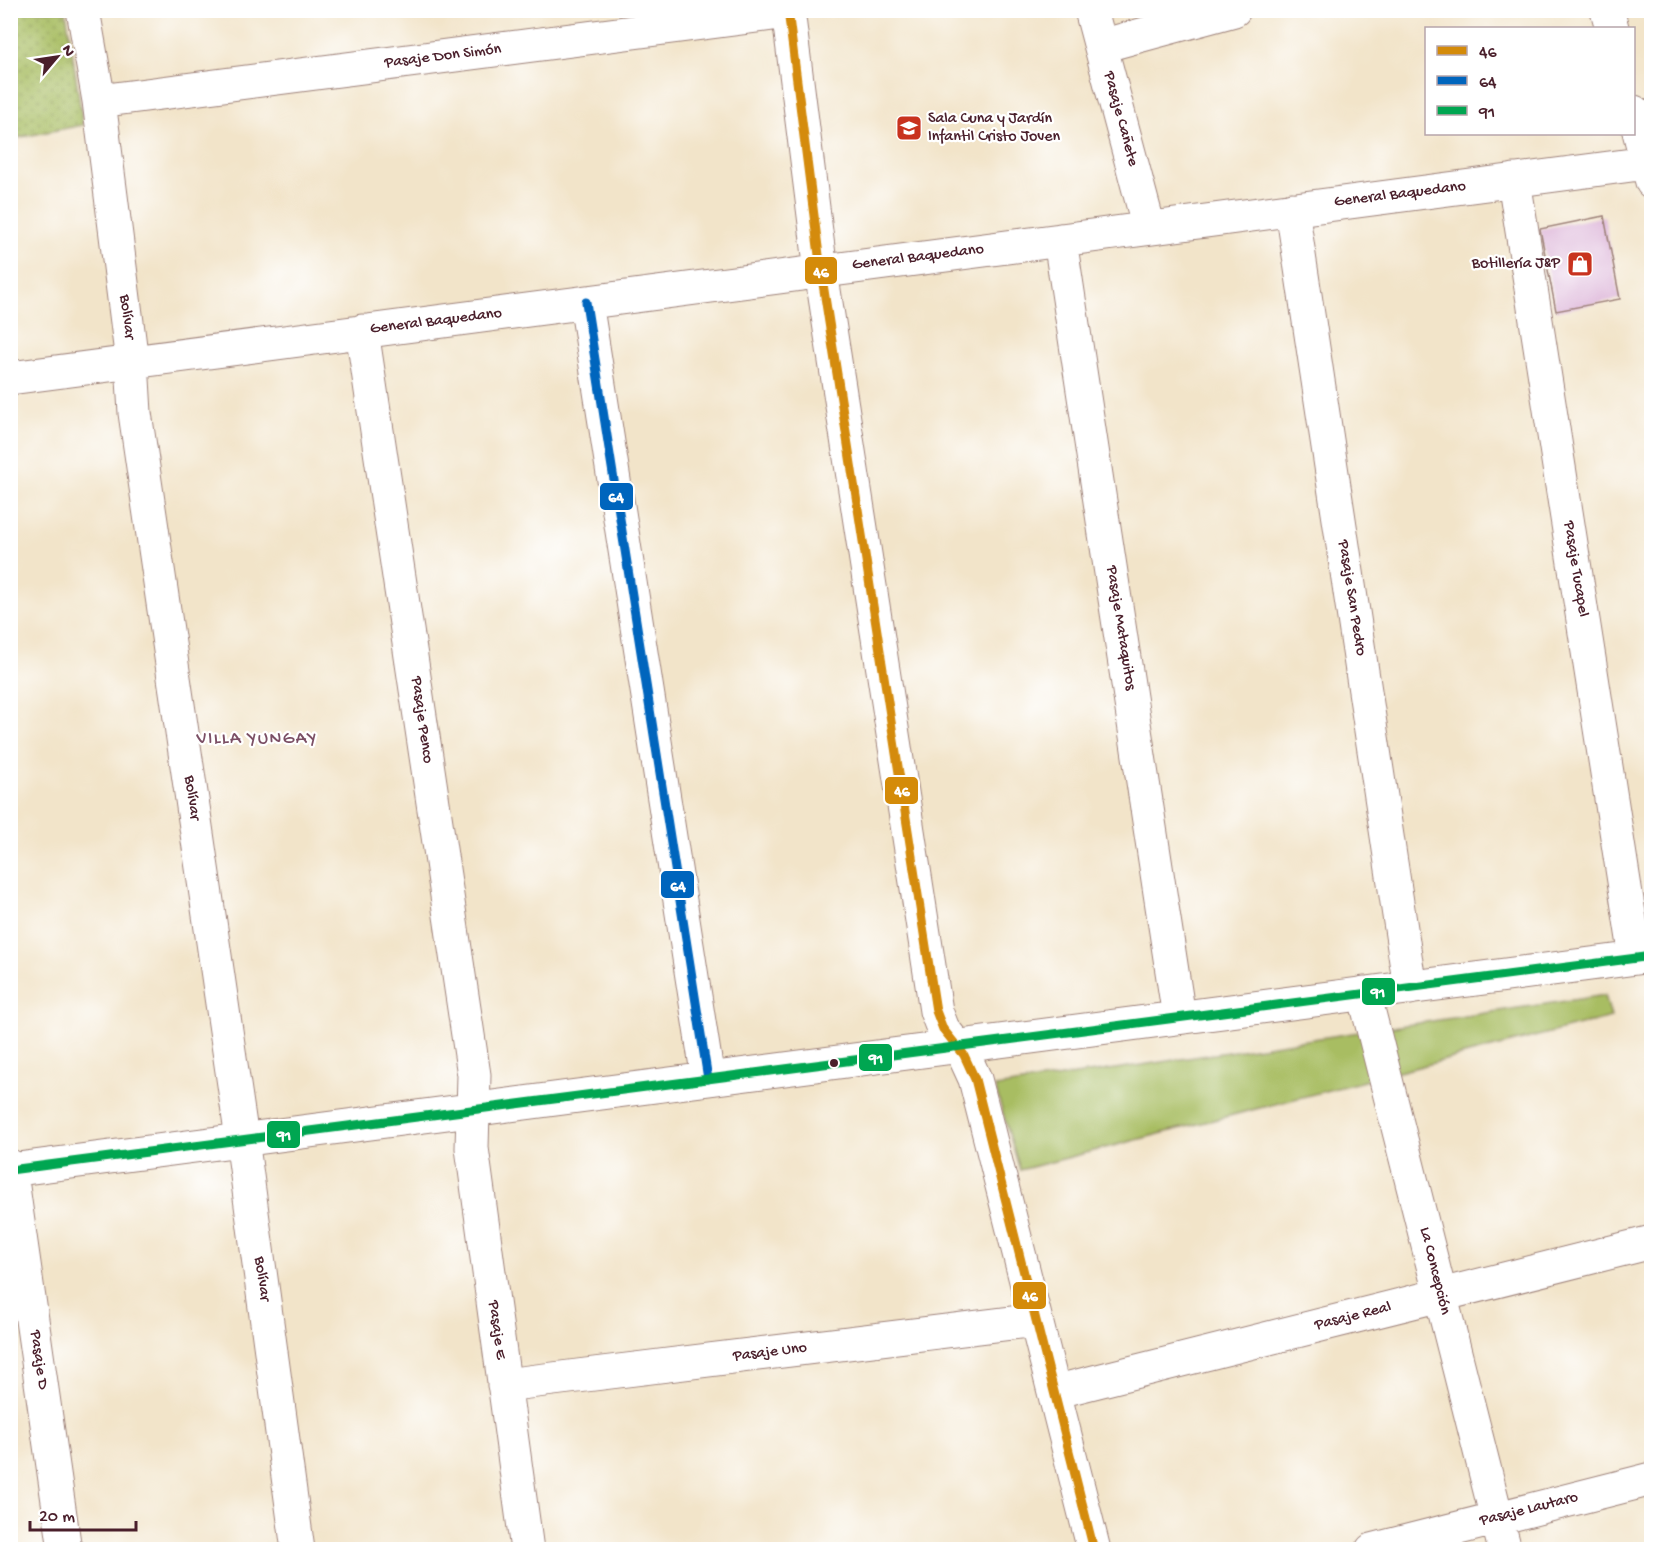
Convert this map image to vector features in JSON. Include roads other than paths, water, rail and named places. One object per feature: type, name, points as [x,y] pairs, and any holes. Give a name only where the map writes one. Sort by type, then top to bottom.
[{"type":"street","name":"Bolívar","points":[[83,10],[99,101],[132,362],[136,425],[242,1139],[298,1550]]},
{"type":"street","name":"Pasaje Cañete","points":[[1091,10],[1149,228]]},
{"type":"street","points":[[1101,46],[1234,10]]},
{"type":"street","points":[[1607,10],[1612,27]]},
{"type":"street","name":"Pasaje Don Simón","points":[[99,101],[788,11]]},
{"type":"street","points":[[788,11],[821,271],[936,1011],[943,1029],[964,1055],[975,1079],[1094,1550]]},
{"type":"street","points":[[1635,116],[1649,172]]},
{"type":"street","name":"General Baquedano","points":[[10,378],[1514,180],[1649,172]]},
{"type":"street","name":"Pasaje Tucapel","points":[[1514,180],[1644,957]]},
{"type":"street","name":"Pasaje San Pedro","points":[[1292,209],[1410,988]]},
{"type":"street","name":"Pasaje Mataquitos","points":[[1060,240],[1179,1017]]},
{"type":"street","points":[[586,302],[708,1078]]},
{"type":"street","name":"Pasaje Penco","points":[[362,331],[474,1075],[473,1109]]},
{"type":"street","points":[[11,1169],[1644,957]]},
{"type":"street","name":"La Concepción","points":[[1364,993],[1505,1550]]},
{"type":"street","name":"Pasaje E","points":[[473,1109],[471,1148],[527,1550]]},
{"type":"street","name":"Pasaje D","points":[[11,1169],[66,1550]]},
{"type":"street","name":"Pasaje Real","points":[[1054,1392],[1652,1242]]},
{"type":"street","name":"Pasaje Uno","points":[[504,1385],[1036,1320]]},
{"type":"street","name":"Pasaje Lautaro","points":[[1372,1550],[1652,1479]]},
{"type":"place","name":"Sala Cuna y Jardín Infantil Cristo Joven","points":[[909,128]]},
{"type":"place","name":"Botillería J&P","points":[[1580,264]]},
{"type":"district","name":"VILLA YUNGAY","points":[[257,739]]}]
